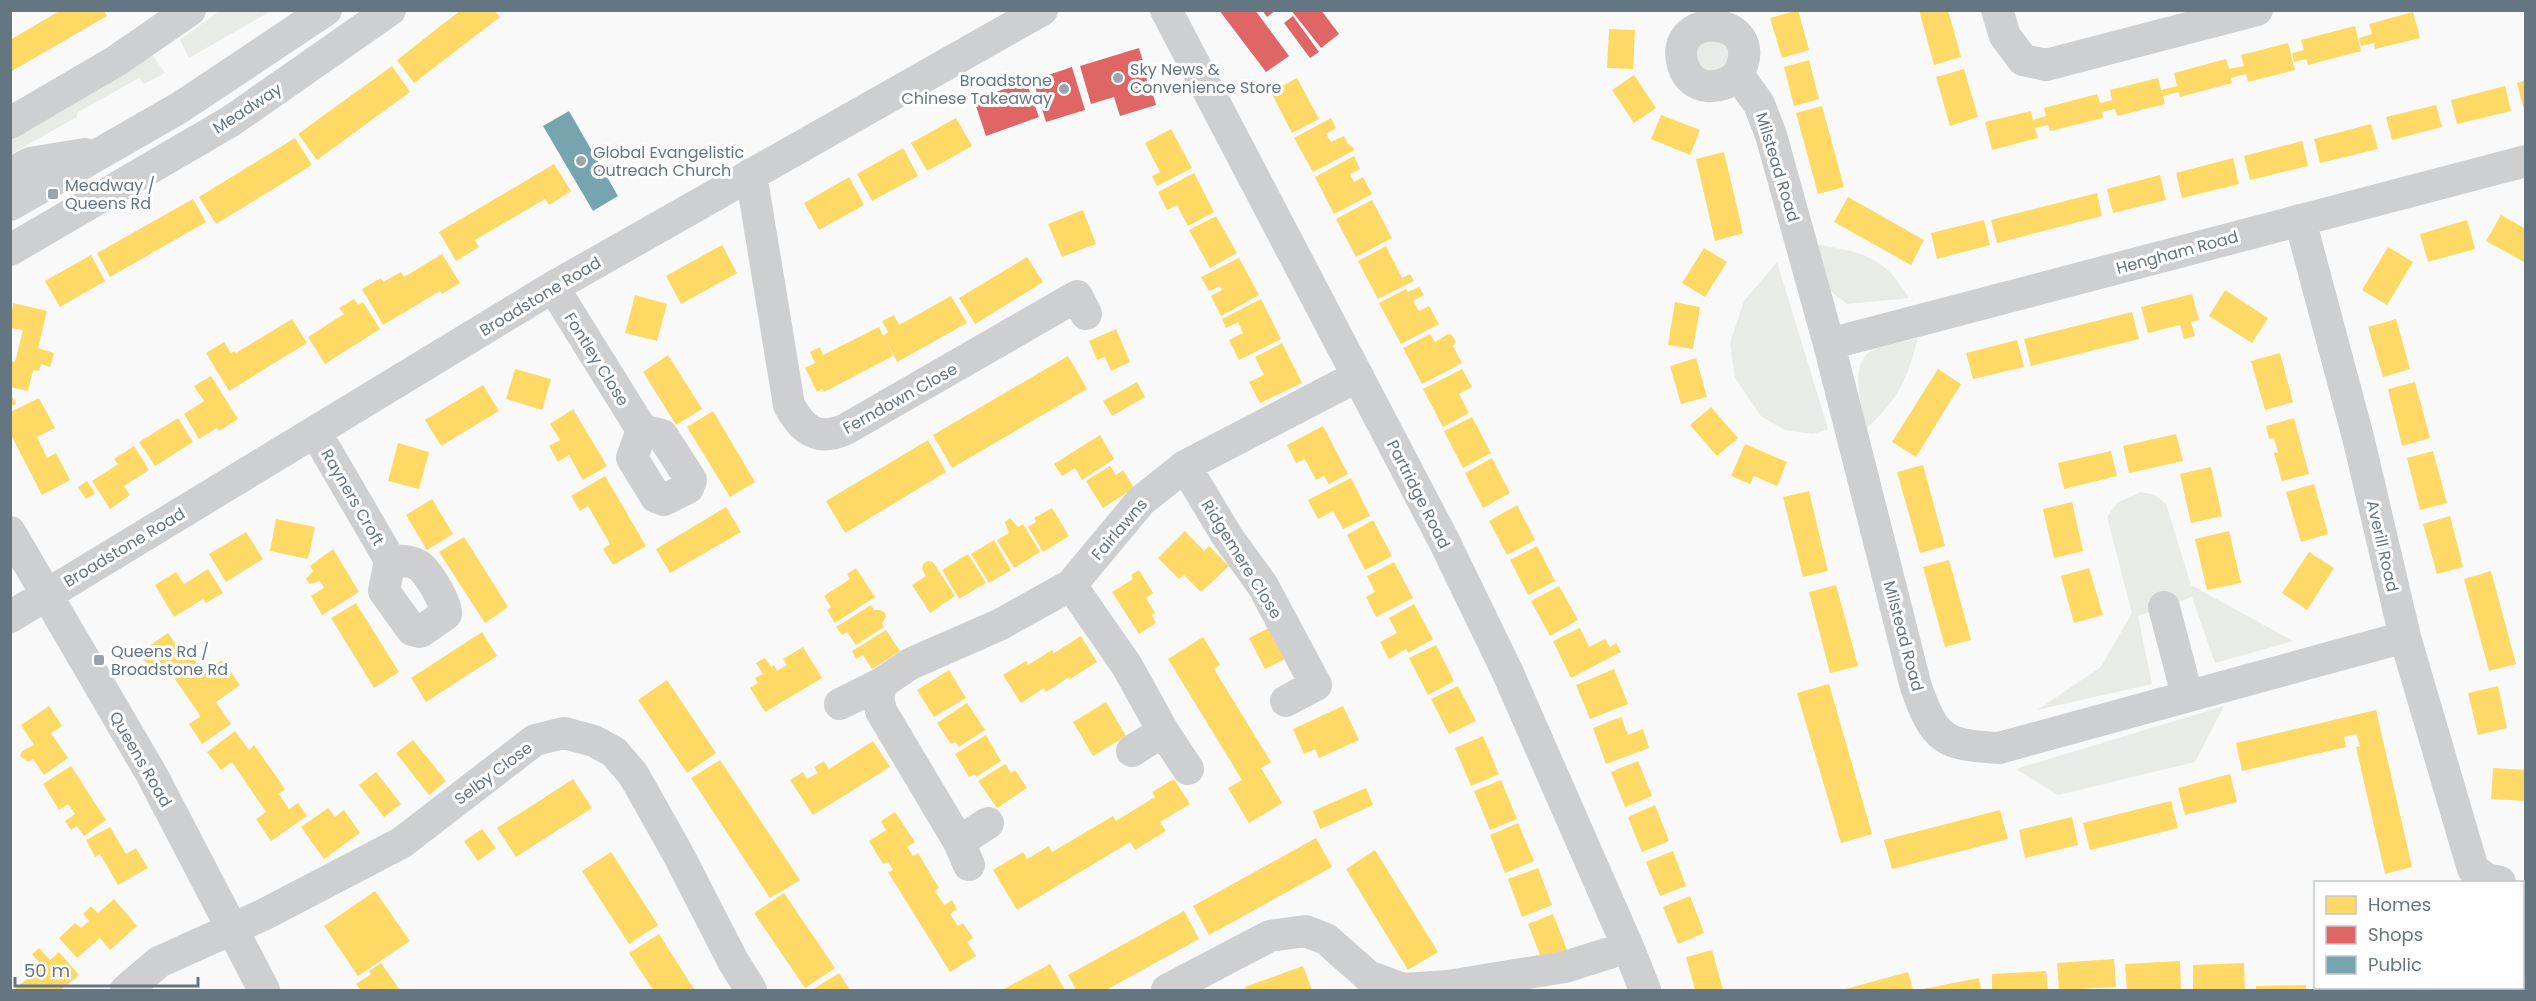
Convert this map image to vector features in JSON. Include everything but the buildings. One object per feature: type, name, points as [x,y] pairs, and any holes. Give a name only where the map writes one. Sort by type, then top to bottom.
[{"type":"street","points":[[10,123],[116,60],[190,10]]},
{"type":"street","points":[[10,205],[179,108],[326,10]]},
{"type":"street","name":"Meadway","points":[[10,250],[231,121],[390,10]]},
{"type":"street","name":"Broadstone Road","points":[[10,617],[553,287],[1042,10]]},
{"type":"street","name":"Partridge Road","points":[[1166,10],[1444,541],[1508,671],[1645,990]]},
{"type":"street","points":[[1997,10],[2005,36],[2023,60],[2046,65],[2257,10]]},
{"type":"street","name":"Milstead Road","points":[[1738,75],[1759,104],[1771,135],[1830,344],[1916,687],[1928,719],[1944,736],[1956,744],[1999,748],[2405,637]]},
{"type":"street","points":[[10,174],[30,163],[93,158]]},
{"type":"street","points":[[93,158],[99,198]]},
{"type":"street","name":"Hengham Road","points":[[1830,344],[2526,161]]},
{"type":"street","name":"Ferndown Close","points":[[751,174],[789,405],[796,419],[816,433],[834,435],[846,429],[1077,296],[1086,314]]},
{"type":"street","name":"Averill Road","points":[[2300,220],[2358,436],[2405,637],[2482,878]]},
{"type":"street","name":"Fontley Close","points":[[553,287],[642,430]]},
{"type":"street","name":"Fairlawns","points":[[840,704],[882,683],[910,664],[999,625],[1071,585],[1142,501],[1185,466],[1358,376]]},
{"type":"street","name":"Rayners Croft","points":[[316,433],[390,560]]},
{"type":"street","name":"Ridgemere Close","points":[[1185,466],[1227,536],[1263,586],[1316,685],[1286,701]]},
{"type":"street","name":"Queens Road","points":[[10,532],[152,775],[264,990]]},
{"type":"street","points":[[1071,585],[1127,666],[1163,731],[1188,769]]},
{"type":"street","points":[[2163,607],[2187,695]]},
{"type":"street","points":[[882,683],[878,697],[881,711],[964,854],[988,823]]},
{"type":"street","points":[[1132,751],[1163,731]]},
{"type":"street","name":"Selby Close","points":[[126,990],[159,962],[263,915],[401,843],[536,740],[564,733],[594,741],[614,752],[633,774],[677,852],[733,961],[751,990]]},
{"type":"street","points":[[1167,990],[1270,936],[1305,931],[1326,939],[1368,976],[1403,989],[1448,986],[1565,967],[1628,947]]},
{"type":"shaded area","points":[[219,11],[271,11],[189,58],[180,40]]},
{"type":"shaded area","points":[[1723,34],[1732,66],[1711,74],[1699,66],[1696,44]]},
{"type":"shaded area","points":[[151,53],[165,73],[144,84],[139,78],[78,112],[77,117],[11,154],[10,134]]},
{"type":"shaded area","points":[[1815,244],[1859,253],[1870,258],[1890,272],[1909,298],[1847,304],[1829,290]]},
{"type":"shaded area","points":[[1777,262],[1828,429],[1813,434],[1784,430],[1761,416],[1735,378],[1730,343],[1744,301]]},
{"type":"shaded area","points":[[1918,338],[1910,366],[1900,388],[1887,407],[1867,428],[1858,386],[1860,365],[1865,356],[1878,348]]},
{"type":"shaded area","points":[[2141,492],[2155,495],[2166,504],[2191,585],[2293,641],[2215,663],[2192,597],[2138,616],[2152,684],[2037,710],[2101,667],[2132,613],[2107,517],[2117,503]]},
{"type":"shaded area","points":[[2224,706],[2195,762],[2058,795],[2016,769]]},
{"type":"place","name":"Sky News & Convenience Store","points":[[1118,78]]},
{"type":"place","name":"Broadstone Chinese Takeaway","points":[[1064,89]]},
{"type":"place","name":"Global Evangelistic Outreach Church","points":[[581,161]]},
{"type":"place","name":"Meadway / Queens Rd","points":[[53,194]]},
{"type":"place","name":"Queens Rd / Broadstone Rd","points":[[99,660]]}]
